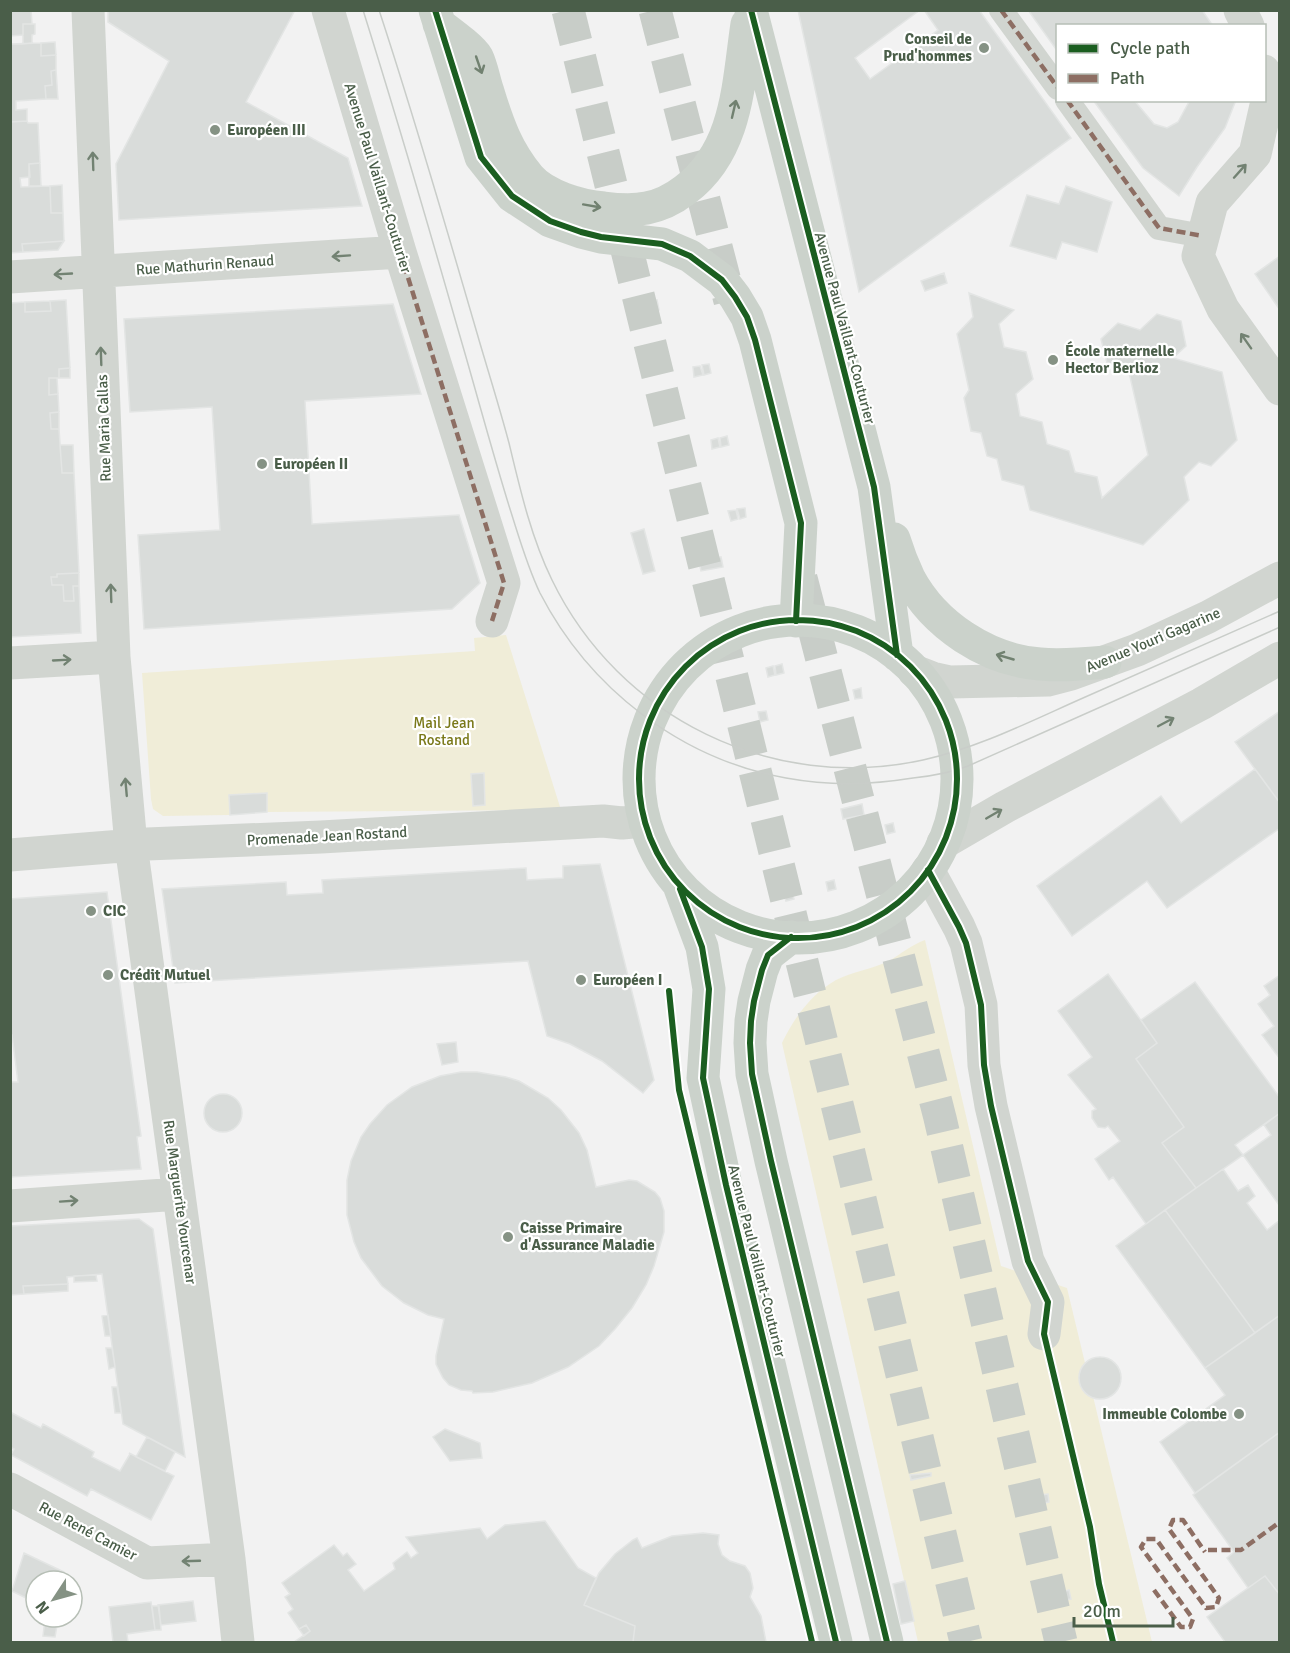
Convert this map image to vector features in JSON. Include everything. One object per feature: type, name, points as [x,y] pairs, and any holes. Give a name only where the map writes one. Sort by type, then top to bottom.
[{"type":"main road","points":[[437,17],[477,56],[500,130],[510,151],[531,180],[555,195],[587,207],[627,211],[657,206],[672,200],[708,169],[720,151],[735,108],[750,10]]},
{"type":"main road","name":"Avenue Paul Vaillant-Couturier","points":[[750,10],[874,487],[905,663]]},
{"type":"main road","points":[[437,17],[481,157],[512,196],[550,221],[581,232],[601,237],[662,244],[677,249],[710,269],[722,280],[747,316],[801,523],[796,621]]},
{"type":"main road","points":[[874,487],[910,579],[927,604],[959,634],[993,653],[1024,662],[1065,665],[1105,662]]},
{"type":"main road","name":"Avenue Paul Vaillant-Couturier","points":[[678,884],[699,904],[719,918],[762,932],[790,937],[816,938],[844,934],[875,918],[902,900],[936,856],[952,815],[956,791],[951,734],[941,707],[926,685],[905,663],[865,634],[849,629],[820,622],[796,621],[743,630],[708,649],[686,667],[668,687],[657,706],[642,742],[638,777],[644,821],[658,852],[678,884],[702,947],[708,978],[703,1078],[726,1185],[836,1642]]},
{"type":"main road","points":[[790,937],[768,955],[762,970],[751,1021],[752,1074],[887,1642]]},
{"type":"street","name":"Rue Maria Callas","points":[[88,10],[114,657],[131,845]]},
{"type":"street","name":"Avenue Paul Vaillant-Couturier","points":[[328,10],[400,252],[504,583],[492,621]]},
{"type":"street","points":[[1001,10],[1056,85]]},
{"type":"street","points":[[1240,10],[1247,24]]},
{"type":"street","points":[[1266,77],[1270,88],[1256,154],[1212,203],[1198,256],[1223,309],[1280,389]]},
{"type":"street","points":[[1068,102],[1159,228],[1203,236]]},
{"type":"street","name":"Rue Mathurin Renaud","points":[[10,277],[400,252]]},
{"type":"street","name":"Avenue Youri Gagarine","points":[[905,663],[932,678],[950,682],[1048,680],[1137,650],[1208,617],[1280,578]]},
{"type":"street","points":[[10,663],[114,657]]},
{"type":"street","points":[[1044,1334],[1048,1302],[1028,1261],[991,1106],[984,1065],[981,1005],[962,935],[936,856],[1005,807],[1201,704],[1280,658]]},
{"type":"street","name":"Promenade Jean Rostand","points":[[10,855],[131,845],[603,821],[622,823],[644,821]]},
{"type":"street","name":"Rue Marguerite Yourcenar","points":[[131,845],[229,1559]]},
{"type":"street","points":[[10,1206],[179,1194]]},
{"type":"street","name":"Rue René Camier","points":[[10,1489],[147,1563],[229,1559]]},
{"type":"street","points":[[229,1559],[237,1642]]},
{"type":"green space","name":"Mail Jean Rostand","points":[[506,635],[561,810],[267,812],[266,793],[229,795],[230,815],[163,816],[153,809],[142,673],[475,651],[474,638]]},
{"type":"green space","points":[[925,940],[1001,1266],[1067,1288],[1152,1642],[918,1642],[782,1043],[804,1007],[827,986],[842,977],[889,961]]},
{"type":"building","points":[[10,10],[31,10],[32,24],[23,24],[23,35],[10,36]]},
{"type":"building","name":"Européen III","points":[[108,10],[295,10],[246,102],[348,158],[362,206],[119,220],[116,164],[169,61],[108,22]]},
{"type":"building","points":[[798,10],[920,10],[855,58],[870,79],[938,30],[924,10],[979,10],[1071,138],[859,292]]},
{"type":"building","points":[[1028,10],[1202,10],[1212,24],[1056,24],[1056,49]]},
{"type":"building","points":[[23,24],[35,24],[32,43],[23,44]]},
{"type":"building","points":[[55,42],[56,55],[41,56],[41,43]]},
{"type":"building","points":[[41,43],[41,56],[56,55],[56,70],[51,71],[52,85],[45,86],[46,99],[16,101],[16,110],[27,109],[27,121],[10,122],[10,44]]},
{"type":"building","points":[[56,70],[58,99],[46,99],[45,86],[52,85],[51,71]]},
{"type":"building","points":[[1094,102],[1136,102],[1154,124],[1167,128],[1178,122],[1189,102],[1235,102],[1225,128],[1179,196],[1143,168]]},
{"type":"building","points":[[10,122],[38,123],[40,163],[29,164],[30,177],[20,178],[21,187],[50,186],[51,213],[63,213],[64,241],[22,244],[23,252],[10,253]]},
{"type":"building","points":[[40,163],[41,186],[29,186],[29,164]]},
{"type":"building","points":[[62,185],[63,213],[51,213],[50,186]]},
{"type":"building","points":[[1066,186],[1112,202],[1097,252],[1062,242],[1056,259],[1010,246],[1027,195],[1059,204]]},
{"type":"building","points":[[708,209],[710,220],[701,223],[698,212]]},
{"type":"building","points":[[64,241],[58,250],[23,252],[22,244]]},
{"type":"building","points":[[1280,256],[1280,310],[1255,274]]},
{"type":"building","points":[[944,273],[947,283],[925,291],[921,281]]},
{"type":"building","points":[[969,293],[1014,310],[999,324],[1004,347],[1026,352],[1033,379],[1016,394],[1020,416],[1042,422],[1047,444],[1069,451],[1075,472],[1097,477],[1102,498],[1148,455],[1128,368],[1107,363],[1101,339],[1118,323],[1140,330],[1157,314],[1181,321],[1186,346],[1173,358],[1222,372],[1237,440],[1211,466],[1199,462],[1184,477],[1189,500],[1143,545],[1030,510],[1024,486],[1002,480],[997,459],[987,456],[981,433],[971,431],[964,398],[969,390],[957,334],[973,317]]},
{"type":"building","points":[[66,300],[70,368],[59,369],[59,378],[49,378],[49,395],[58,394],[59,412],[50,413],[51,429],[59,429],[62,473],[74,473],[79,573],[57,574],[57,577],[51,577],[52,585],[63,585],[64,601],[74,601],[73,586],[79,586],[81,633],[10,637],[10,303],[25,302],[25,312],[51,311],[50,301]]},
{"type":"building","points":[[657,300],[659,310],[639,314],[636,305]]},
{"type":"building","points":[[50,301],[51,311],[25,312],[25,302]]},
{"type":"building","name":"Européen II","points":[[393,304],[421,394],[305,401],[312,524],[459,515],[480,583],[452,609],[144,629],[138,535],[220,530],[212,407],[130,412],[124,319]]},
{"type":"building","points":[[709,364],[711,373],[704,375],[702,365]]},
{"type":"building","points":[[700,366],[703,375],[694,377],[693,367]]},
{"type":"building","points":[[70,368],[70,378],[59,378],[59,369]]},
{"type":"building","points":[[49,378],[57,378],[58,394],[49,395]]},
{"type":"building","points":[[59,412],[59,429],[51,429],[50,413]]},
{"type":"building","points":[[727,436],[729,445],[721,447],[720,438]]},
{"type":"building","points":[[718,438],[720,447],[712,449],[711,440]]},
{"type":"building","points":[[60,445],[73,445],[74,473],[62,473]]},
{"type":"building","points":[[745,508],[746,517],[740,519],[737,509]]},
{"type":"building","points":[[736,510],[738,519],[731,521],[728,511]]},
{"type":"building","points":[[644,529],[655,571],[643,574],[631,533]]},
{"type":"building","points":[[721,557],[723,567],[701,571],[699,562]]},
{"type":"building","points":[[79,573],[79,586],[73,586],[74,601],[64,601],[63,585],[52,585],[51,577],[57,577],[57,574]]},
{"type":"building","points":[[782,664],[784,673],[776,675],[775,666]]},
{"type":"building","points":[[773,666],[775,675],[768,677],[766,668]]},
{"type":"building","points":[[861,688],[862,698],[855,699],[853,690]]},
{"type":"building","points":[[766,711],[768,720],[760,722],[758,712]]},
{"type":"building","points":[[1280,711],[1280,803],[1235,742]]},
{"type":"building","points":[[1255,769],[1280,803],[1280,828],[1167,908],[1147,881],[1072,936],[1037,886],[1161,796],[1181,823]]},
{"type":"building","points":[[484,773],[485,805],[473,806],[471,774]]},
{"type":"building","points":[[267,793],[267,812],[230,815],[229,795]]},
{"type":"building","points":[[862,804],[864,815],[843,819],[841,809]]},
{"type":"building","points":[[893,823],[895,832],[887,834],[885,825]]},
{"type":"building","points":[[780,824],[782,834],[761,839],[759,829]]},
{"type":"building","name":"Européen I","points":[[600,864],[654,1080],[643,1093],[602,1061],[570,1044],[547,1036],[528,961],[175,983],[162,889],[286,882],[287,895],[323,893],[322,880],[526,868],[527,880],[563,878],[563,866]]},
{"type":"building","points":[[834,880],[836,889],[828,891],[826,882]]},
{"type":"building","points":[[791,890],[794,899],[786,901],[783,892]]},
{"type":"building","points":[[107,892],[141,1136],[137,1137],[141,1169],[10,1177],[10,1082],[18,1082],[12,1035],[10,1035],[10,899]]},
{"type":"building","points":[[1108,974],[1157,1043],[1136,1059],[1184,1127],[1162,1143],[1196,1188],[1146,1224],[1113,1177],[1109,1180],[1095,1159],[1120,1141],[1108,1126],[1098,1127],[1092,1118],[1092,1111],[1096,1109],[1068,1075],[1092,1057],[1058,1011]]},
{"type":"building","points":[[1280,975],[1280,1059],[1262,1035],[1274,1026],[1258,1004],[1270,995],[1264,986]]},
{"type":"building","points":[[1195,982],[1280,1098],[1280,1113],[1235,1145],[1243,1155],[1196,1188],[1162,1143],[1184,1127],[1136,1059],[1157,1043],[1141,1020]]},
{"type":"building","points":[[456,1042],[458,1062],[442,1065],[437,1044]]},
{"type":"building","name":"Caisse Primaire d'Assurance Maladie","points":[[461,1072],[506,1077],[519,1081],[548,1098],[579,1133],[587,1150],[596,1187],[629,1180],[637,1181],[655,1192],[660,1198],[664,1211],[664,1232],[646,1285],[632,1308],[599,1346],[568,1367],[532,1383],[493,1392],[473,1393],[461,1390],[449,1385],[443,1378],[436,1364],[436,1356],[444,1319],[428,1315],[404,1303],[382,1286],[361,1258],[347,1215],[347,1180],[351,1161],[361,1137],[370,1124],[387,1105],[412,1087],[440,1076]]},
{"type":"building","points":[[223,1094],[230,1095],[236,1100],[241,1106],[241,1120],[236,1126],[230,1131],[223,1132],[216,1131],[210,1126],[205,1120],[204,1113],[205,1106],[210,1100],[216,1095]]},
{"type":"building","points":[[1280,1113],[1279,1205],[1243,1155],[1271,1135],[1264,1125]]},
{"type":"building","points":[[1223,1169],[1238,1191],[1248,1185],[1255,1196],[1247,1203],[1267,1230],[1280,1220],[1280,1315],[1255,1333],[1165,1210]]},
{"type":"building","points":[[1165,1210],[1255,1333],[1205,1368],[1116,1246]]},
{"type":"building","points":[[139,1219],[153,1229],[185,1457],[123,1424],[102,1274],[67,1277],[68,1284],[23,1286],[24,1294],[10,1295],[10,1226]]},
{"type":"building","points":[[96,1275],[97,1281],[74,1282],[74,1276]]},
{"type":"building","points":[[68,1284],[68,1291],[24,1294],[23,1286]]},
{"type":"building","points":[[108,1315],[111,1336],[105,1336],[102,1316]]},
{"type":"building","name":"Immeuble Colombe","points":[[1280,1315],[1280,1432],[1195,1493],[1160,1442],[1225,1395],[1205,1368]]},
{"type":"building","points":[[106,1348],[112,1348],[115,1367],[109,1369]]},
{"type":"building","points":[[1100,1357],[1115,1363],[1121,1378],[1115,1393],[1100,1399],[1085,1393],[1079,1378],[1085,1363]]},
{"type":"building","points":[[112,1387],[117,1387],[121,1413],[115,1413]]},
{"type":"building","points":[[10,1412],[41,1428],[43,1424],[94,1452],[92,1457],[120,1471],[129,1453],[174,1476],[151,1520],[91,1489],[87,1496],[11,1455],[14,1449],[10,1447]]},
{"type":"building","points":[[445,1429],[480,1443],[482,1458],[450,1461],[433,1437]]},
{"type":"building","points":[[1280,1432],[1280,1595],[1265,1576],[1248,1588],[1227,1558],[1234,1552],[1193,1495]]},
{"type":"building","points":[[147,1437],[175,1452],[165,1471],[136,1457]]},
{"type":"building","points":[[931,1473],[931,1476],[911,1480],[910,1475]]},
{"type":"building","points":[[1048,1494],[1049,1502],[1042,1504],[1041,1495]]},
{"type":"building","points":[[545,1521],[578,1568],[596,1578],[584,1605],[635,1626],[633,1642],[294,1642],[310,1631],[306,1625],[299,1629],[288,1613],[293,1609],[285,1597],[290,1594],[282,1583],[334,1545],[343,1556],[347,1553],[356,1564],[348,1570],[364,1591],[395,1569],[393,1563],[407,1552],[411,1558],[418,1553],[406,1537],[480,1528],[487,1539],[505,1525]]},
{"type":"building","points":[[703,1533],[719,1535],[718,1544],[722,1555],[730,1561],[745,1566],[750,1573],[753,1588],[750,1597],[761,1616],[766,1642],[633,1642],[635,1626],[584,1605],[599,1573],[615,1554],[633,1540],[637,1538],[642,1548],[672,1536]]},
{"type":"building","points":[[24,1553],[58,1569],[24,1569],[24,1597],[12,1591]]},
{"type":"building","points":[[1265,1576],[1280,1595],[1280,1642],[1225,1642],[1207,1617]]},
{"type":"building","points":[[905,1581],[914,1621],[901,1624],[893,1584]]},
{"type":"building","points":[[1069,1590],[1071,1599],[1064,1600],[1062,1592]]},
{"type":"building","points":[[193,1601],[196,1621],[161,1625],[158,1605]]},
{"type":"building","points":[[151,1602],[155,1630],[127,1634],[128,1642],[113,1642],[109,1607]]},
{"type":"building","points":[[152,1606],[159,1606],[161,1630],[155,1630]]},
{"type":"building","points":[[306,1625],[310,1631],[304,1636],[299,1629]]},
{"type":"building","points":[[44,1629],[56,1629],[55,1637],[43,1636]]},
{"type":"tunnel","points":[[568,10],[849,1153],[966,1642]]},
{"type":"tunnel","points":[[655,10],[730,301]]},
{"type":"tunnel","points":[[801,578],[940,1118],[1061,1642]]},
{"type":"tram line","points":[[363,10],[503,486],[535,583],[560,627],[584,659],[611,688],[642,714],[675,736],[710,754],[747,768],[786,778],[802,781],[865,783],[934,775],[968,766],[1280,627]]},
{"type":"tram line","points":[[379,10],[418,133],[538,547],[552,580],[581,629],[617,671],[659,706],[706,734],[757,754],[811,765],[866,767],[923,760],[944,755],[1004,733],[1280,611]]},
{"type":"marked path","points":[[1001,10],[1056,85]]},
{"type":"marked path","points":[[1068,102],[1159,228],[1203,236]]},
{"type":"marked path","points":[[400,252],[504,583],[492,621]]},
{"type":"marked path","points":[[1154,1590],[1181,1627],[1190,1627],[1193,1619],[1141,1547],[1146,1539],[1156,1539],[1206,1608],[1216,1607],[1219,1598],[1169,1529],[1173,1520],[1183,1520],[1205,1552]]},
{"type":"marked path","points":[[1208,1550],[1241,1550],[1280,1522]]},
{"type":"cycle path","points":[[435,10],[481,157],[512,196],[550,221],[581,232],[601,237],[662,244],[690,256],[722,280],[747,317],[755,340],[801,523],[796,621]]},
{"type":"cycle path","points":[[751,10],[874,487],[897,655]]},
{"type":"cycle path","points":[[798,620],[829,623],[859,632],[899,656],[921,678],[945,718],[954,748],[957,779],[954,810],[945,840],[921,880],[899,902],[859,926],[829,935],[798,938],[767,935],[737,926],[697,902],[675,880],[651,840],[642,810],[639,779],[642,748],[651,718],[675,678],[697,656],[737,632],[767,623],[798,620]]},
{"type":"cycle path","points":[[928,870],[966,943],[981,1005],[984,1065],[991,1106],[1028,1261],[1048,1302],[1044,1334],[1090,1527],[1099,1584],[1113,1642]]},
{"type":"cycle path","points":[[680,889],[702,947],[709,989],[703,1078],[726,1185],[836,1642]]},
{"type":"cycle path","points":[[791,937],[768,955],[762,970],[751,1021],[752,1074],[887,1642]]},
{"type":"cycle path","points":[[669,991],[679,1090],[812,1642]]},
{"type":"place","name":"Conseil de Prud'hommes","points":[[984,48]]},
{"type":"place","name":"Européen III","points":[[215,130]]},
{"type":"place","name":"École maternelle Hector Berlioz","points":[[1053,360]]},
{"type":"place","name":"Européen II","points":[[262,464]]},
{"type":"place","name":"CIC","points":[[91,911]]},
{"type":"place","name":"Crédit Mutuel","points":[[108,975]]},
{"type":"place","name":"Européen I","points":[[581,980]]},
{"type":"place","name":"Caisse Primaire d'Assurance Maladie","points":[[508,1237]]},
{"type":"place","name":"Immeuble Colombe","points":[[1239,1414]]}]
